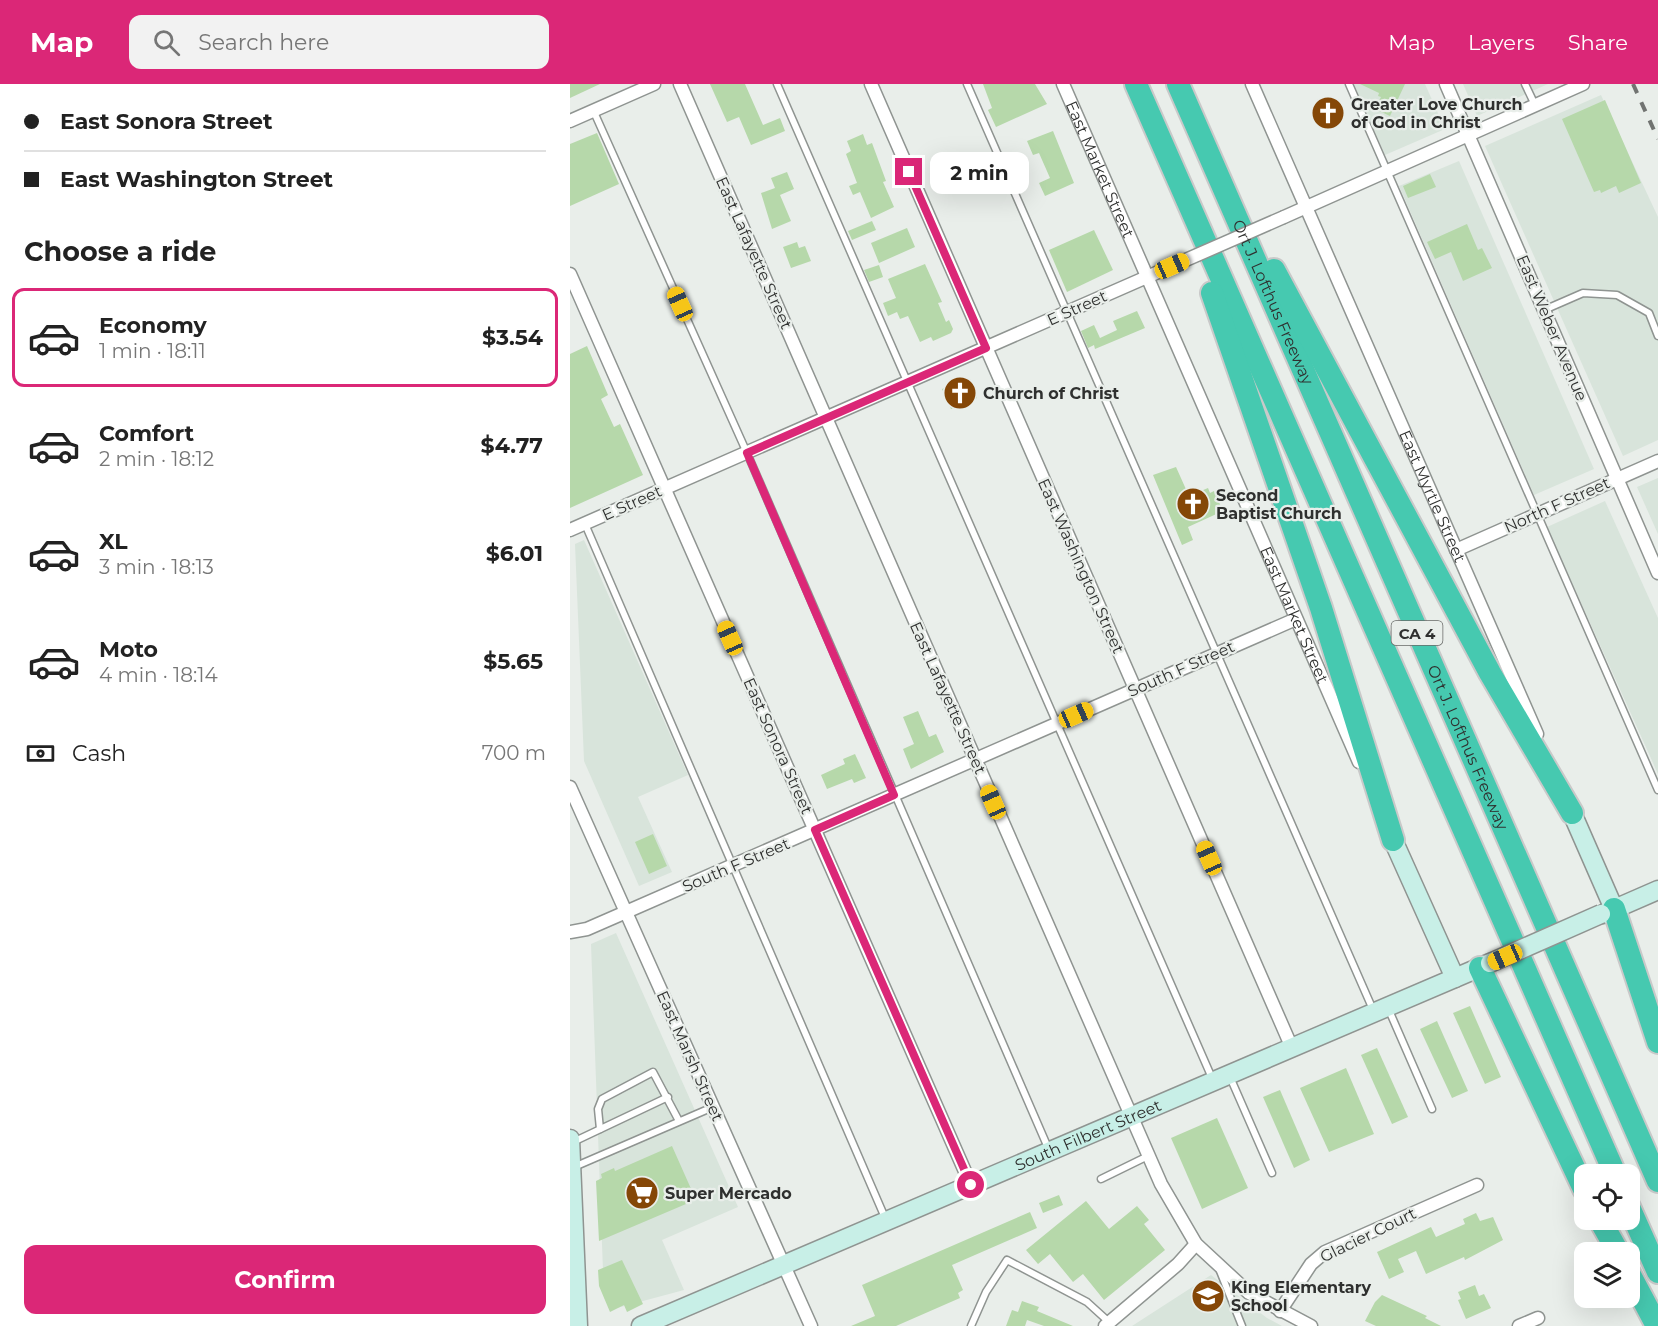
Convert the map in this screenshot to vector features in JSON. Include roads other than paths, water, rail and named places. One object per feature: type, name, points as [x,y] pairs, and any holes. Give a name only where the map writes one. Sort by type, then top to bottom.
[{"type":"highway","name":"CA 4","points":[[1137,84],[1611,1164]]},
{"type":"highway","name":"Ort J. Lofthus Freeway","points":[[1178,84],[1658,1181]]},
{"type":"highway","points":[[1201,134],[1490,673],[1572,813]]},
{"type":"highway","points":[[1158,136],[1321,608],[1393,840]]},
{"type":"highway","points":[[1607,912],[1658,1042]]},
{"type":"highway","points":[[1485,966],[1574,1167]]},
{"type":"highway","points":[[1639,1230],[1658,1272]]},
{"type":"highway","points":[[1640,1294],[1657,1326]]},
{"type":"street","points":[[570,121],[654,84]]},
{"type":"street","name":"East Lafayette Street","points":[[680,84],[1148,1156],[1182,1224],[1196,1244],[1249,1293],[1310,1326]]},
{"type":"street","name":"East Washington Street","points":[[871,84],[1292,1048]]},
{"type":"street","name":"East Market Street","points":[[1063,84],[1455,978]]},
{"type":"street","name":"East Myrtle Street","points":[[1252,84],[1572,813],[1607,912]]},
{"type":"street","name":"East Weber Avenue","points":[[1446,84],[1658,573]]},
{"type":"street","name":"E Street","points":[[570,530],[1583,84]]},
{"type":"street","name":"East Sonora Street","points":[[570,274],[971,1185]]},
{"type":"street","name":"North F Street","points":[[1456,550],[1658,462]]},
{"type":"street","name":"South F Street","points":[[570,932],[587,929],[734,866],[1296,618]]},
{"type":"street","name":"East Marsh Street","points":[[570,787],[811,1326]]},
{"type":"street","name":"South Filbert Street","points":[[641,1326],[1658,890]]},
{"type":"street","points":[[570,1142],[578,1326]]},
{"type":"street","name":"Glacier Court","points":[[1281,1311],[1311,1264],[1325,1252],[1477,1185]]},
{"type":"street","points":[[1107,1324],[1178,1264],[1196,1244]]},
{"type":"street","points":[[1519,1326],[1539,1318]]},
{"type":"lane","points":[[777,84],[1056,724],[1221,1078],[1272,1173]]},
{"type":"lane","points":[[967,84],[1216,654],[1381,1010],[1432,1109]]},
{"type":"lane","points":[[1349,84],[1658,790]]},
{"type":"lane","points":[[1526,84],[1535,105]]},
{"type":"lane","points":[[594,112],[747,453],[1050,1151]]},
{"type":"lane","points":[[1544,310],[1583,293],[1617,295],[1649,313],[1658,336]]},
{"type":"lane","points":[[585,524],[886,1221]]},
{"type":"lane","points":[[600,1129],[598,1109],[602,1099],[653,1072],[679,1121]]},
{"type":"lane","points":[[570,1142],[668,1097]]},
{"type":"lane","points":[[571,1168],[713,1107]]},
{"type":"lane","points":[[1101,1179],[1148,1156]]},
{"type":"lane","points":[[971,1326],[986,1292],[1007,1260],[1087,1302],[1107,1324]]},
{"type":"lane","points":[[1218,1265],[1242,1326]]},
{"type":"railway","points":[[1633,84],[1658,139]]},
{"type":"place","name":"Greater Love Church of God in Christ","points":[[1328,113]]},
{"type":"place","name":"Church of Christ","points":[[960,393]]},
{"type":"place","name":"Second Baptist Church","points":[[1193,504]]},
{"type":"place","name":"Super Mercado","points":[[642,1193]]},
{"type":"place","name":"King Elementary School","points":[[1208,1296]]}]
